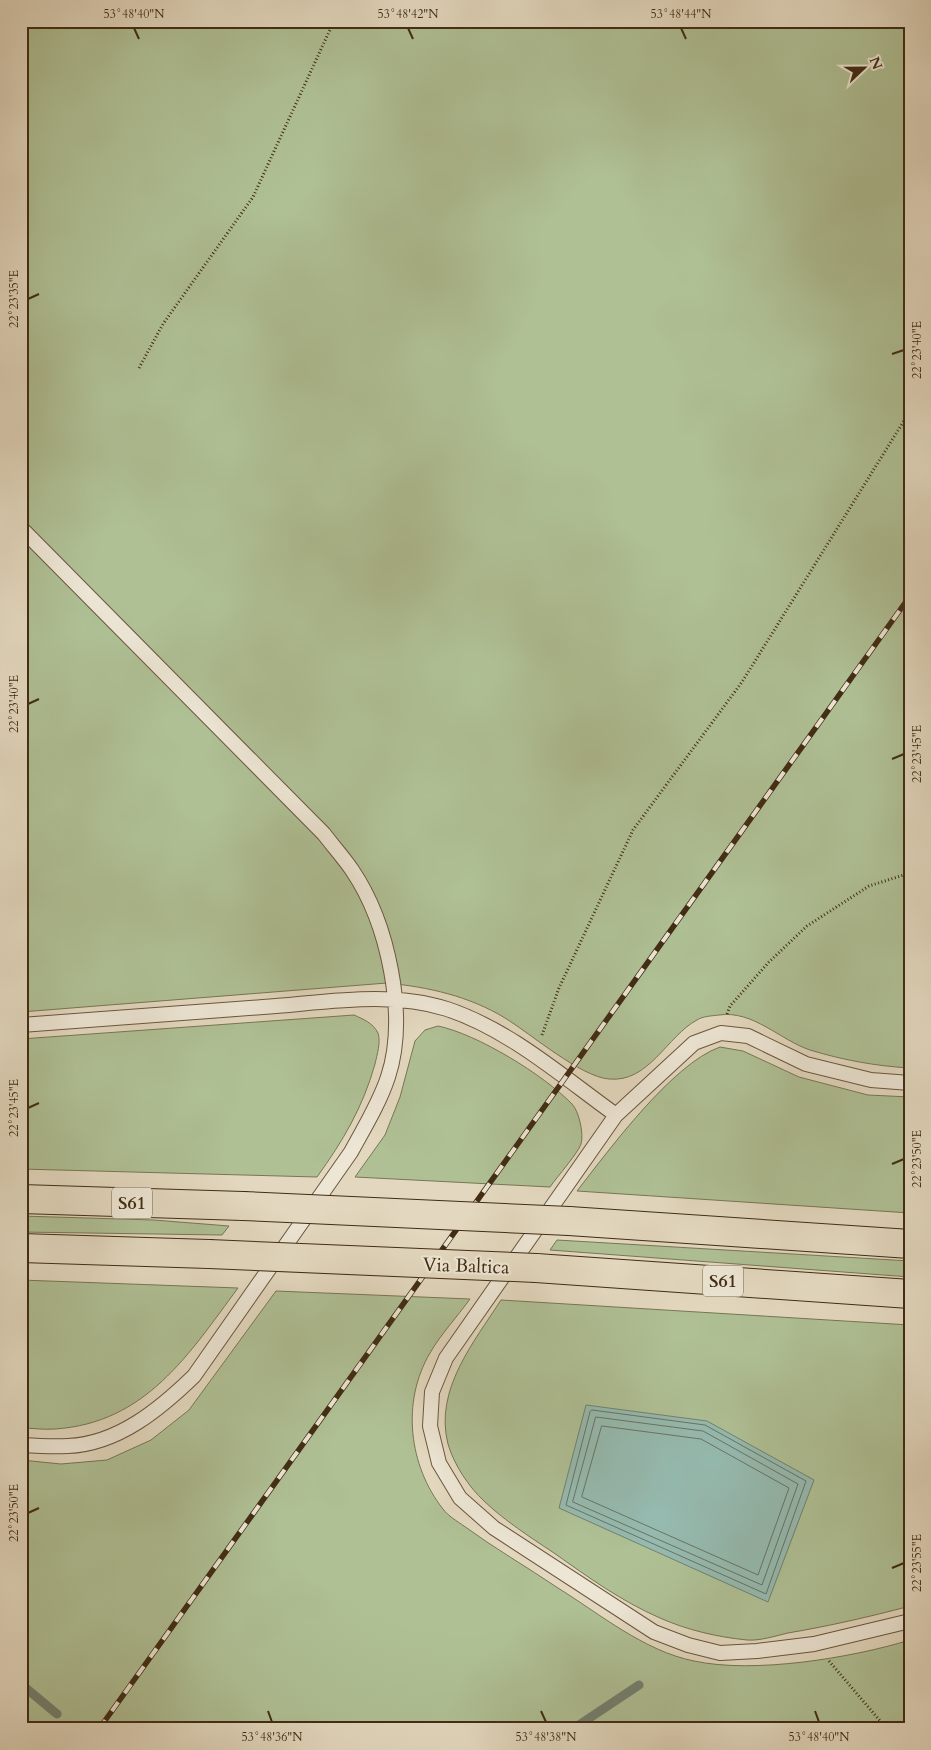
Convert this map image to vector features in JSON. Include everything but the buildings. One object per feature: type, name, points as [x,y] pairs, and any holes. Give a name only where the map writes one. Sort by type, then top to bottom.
[{"type":"highway","name":"S61","points":[[21,1199],[243,1206],[569,1221],[910,1244]]},
{"type":"highway","name":"Via Baltica","points":[[21,1248],[536,1268],[910,1294]]},
{"type":"lane","points":[[21,528],[324,834],[352,871],[371,906],[388,956],[396,1000],[396,1037],[388,1077],[368,1122],[351,1152],[194,1376],[167,1402],[137,1423],[107,1438],[70,1446],[21,1446]]},
{"type":"lane","points":[[21,1025],[344,1001],[396,1000],[446,1009],[474,1020],[534,1056],[616,1115]]},
{"type":"lane","points":[[910,1083],[871,1080],[806,1064],[748,1036],[721,1033],[694,1043],[616,1115],[446,1358],[432,1392],[430,1426],[439,1463],[460,1498],[494,1528],[654,1632],[688,1645],[720,1653],[757,1651],[814,1644],[910,1622]]},
{"type":"path","points":[[139,368],[164,324],[253,197],[334,21]]},
{"type":"path","points":[[534,1056],[559,988],[633,830],[742,682],[910,411]]},
{"type":"path","points":[[721,1033],[730,1006],[769,962],[807,926],[869,886],[910,873]]},
{"type":"path","points":[[814,1644],[887,1729]]},
{"type":"green space","points":[[21,21],[910,21],[910,1068],[872,1064],[822,1054],[799,1045],[755,1021],[731,1015],[719,1015],[702,1018],[686,1027],[657,1057],[635,1074],[623,1078],[609,1079],[585,1071],[571,1063],[491,1010],[463,998],[433,990],[387,983],[21,1012]]},
{"type":"green space","points":[[354,1015],[371,1024],[378,1033],[377,1057],[365,1095],[344,1137],[317,1177],[21,1169],[21,1039]]},
{"type":"green space","points":[[438,1026],[471,1037],[509,1057],[545,1081],[575,1107],[581,1129],[581,1144],[550,1187],[355,1177],[385,1135],[400,1097],[415,1041],[425,1030]]},
{"type":"green space","points":[[720,1047],[743,1051],[799,1077],[868,1095],[910,1097],[910,1213],[577,1191],[642,1110],[662,1089],[701,1056]]},
{"type":"green space","points":[[21,1216],[154,1220],[229,1226],[222,1235],[21,1232]]},
{"type":"green space","points":[[557,1240],[910,1261],[910,1277],[550,1250]]},
{"type":"green space","points":[[21,1280],[238,1288],[183,1360],[140,1399],[115,1414],[87,1424],[42,1429],[21,1428]]},
{"type":"green space","points":[[276,1291],[470,1299],[430,1353],[421,1372],[415,1392],[412,1413],[416,1454],[431,1492],[447,1514],[623,1630],[658,1649],[694,1661],[718,1665],[773,1665],[860,1653],[910,1640],[910,1729],[21,1729],[21,1460],[61,1464],[107,1460],[151,1440],[189,1410]]},
{"type":"green space","points":[[501,1300],[910,1325],[910,1606],[762,1639],[747,1640],[713,1635],[670,1622],[632,1604],[592,1580],[509,1522],[478,1495],[463,1475],[454,1460],[448,1444],[445,1424],[451,1386],[459,1368]]},
{"type":"water","points":[[586,1405],[707,1421],[814,1480],[768,1602],[559,1508]]},
{"type":"waterway","points":[[21,1684],[57,1714]]},
{"type":"waterway","points":[[573,1729],[639,1685]]},
{"type":"railway","points":[[99,1729],[910,596]]}]
